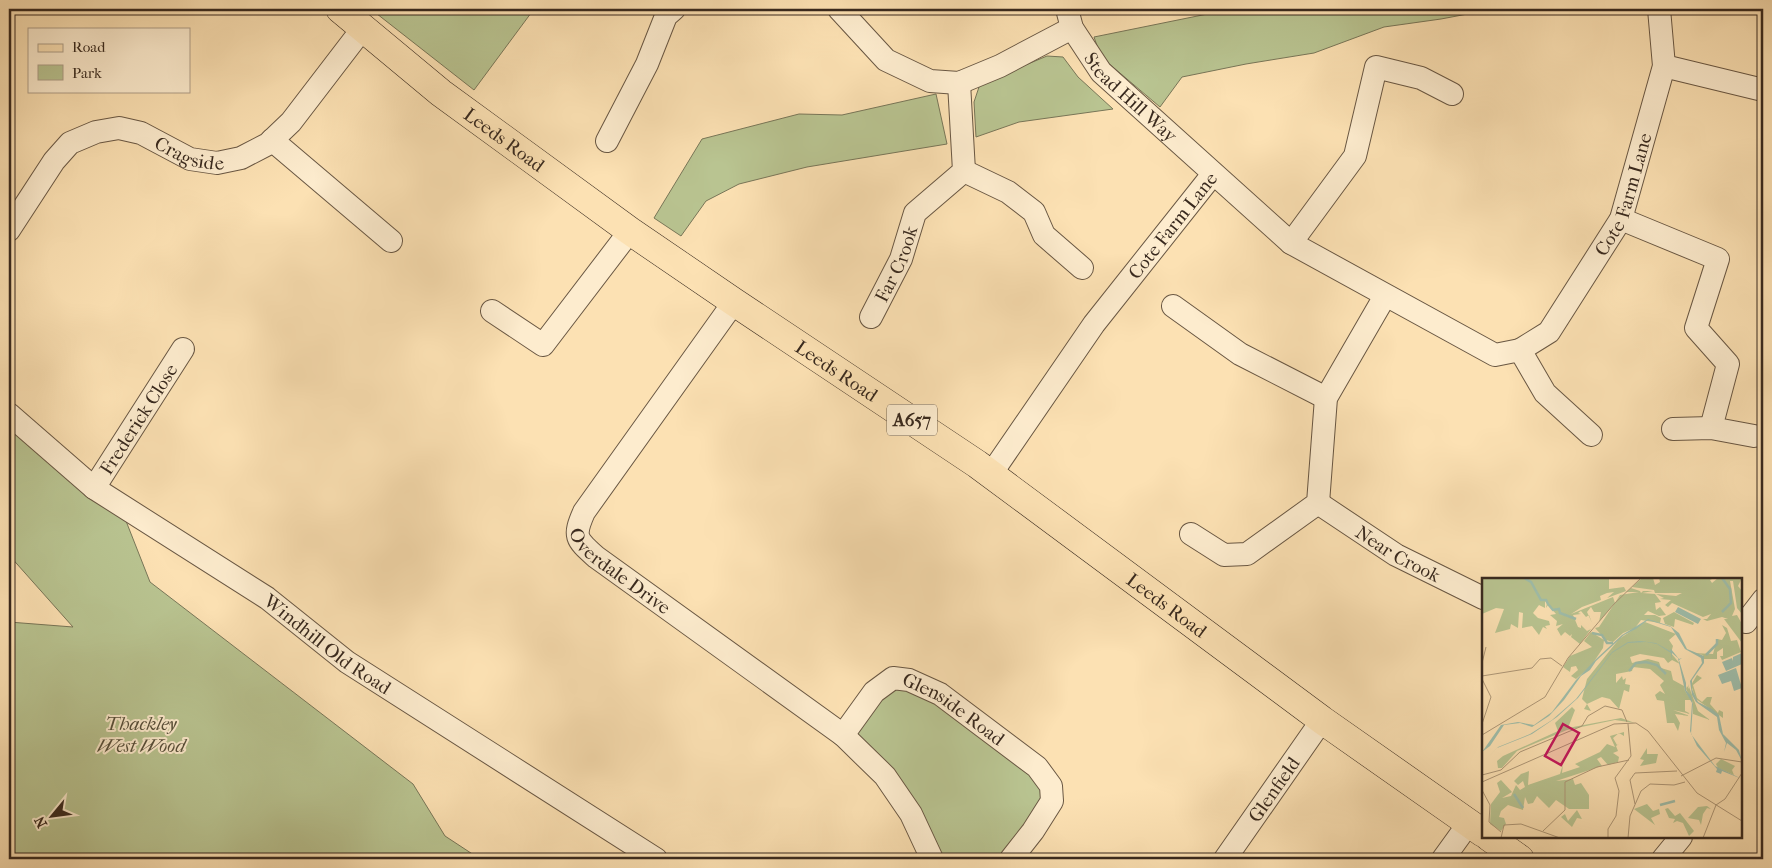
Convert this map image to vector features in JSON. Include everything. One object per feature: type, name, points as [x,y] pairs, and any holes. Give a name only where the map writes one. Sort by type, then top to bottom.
[{"type":"main road","name":"Leeds Road","points":[[340,9],[441,93],[630,231],[991,474],[1322,720],[1480,831]]},
{"type":"main road","name":"Leeds Road","points":[[1490,838],[1520,859]]},
{"type":"street","points":[[607,141],[647,64],[666,16],[674,9]]},
{"type":"street","points":[[839,9],[886,60],[930,81],[959,83],[1000,66],[1070,18]]},
{"type":"street","name":"Cote Farm Lane","points":[[991,474],[1094,324],[1212,174],[1291,244],[1495,355],[1520,350],[1549,332],[1622,219],[1664,66],[1659,9]]},
{"type":"street","name":"Stead Hill Way","points":[[1070,18],[1101,72],[1212,174]]},
{"type":"street","name":"Cragside","points":[[9,230],[54,160],[70,143],[96,132],[119,128],[141,133],[190,159],[217,163],[242,158],[272,140],[291,122],[363,28]]},
{"type":"street","points":[[1664,66],[1763,90]]},
{"type":"street","points":[[1291,244],[1355,156],[1376,67],[1421,78],[1452,94]]},
{"type":"street","points":[[959,83],[964,170],[1008,192],[1034,212],[1044,235],[1082,268]]},
{"type":"street","points":[[272,140],[391,241]]},
{"type":"street","name":"Far Crook","points":[[871,317],[901,259],[915,214],[964,170]]},
{"type":"street","points":[[1622,219],[1718,259],[1696,328],[1728,364],[1711,428]]},
{"type":"street","points":[[492,311],[543,345],[630,231]]},
{"type":"street","points":[[1191,534],[1224,556],[1247,554],[1318,503],[1326,398],[1385,296]]},
{"type":"street","name":"Overdale Drive","points":[[734,302],[584,512],[577,529],[580,543],[596,557],[843,735]]},
{"type":"street","points":[[1173,306],[1240,354],[1326,398]]},
{"type":"street","name":"Frederick Close","points":[[94,488],[184,349]]},
{"type":"street","points":[[1520,350],[1545,393],[1591,435]]},
{"type":"street","name":"Windhill Old Road","points":[[9,414],[94,488],[267,598],[347,662],[656,859]]},
{"type":"street","points":[[1673,429],[1711,428],[1754,436]]},
{"type":"street","name":"Near Crook","points":[[1318,503],[1396,555],[1482,598]]},
{"type":"street","points":[[1742,621],[1746,622],[1763,600]]},
{"type":"street","name":"Glenside Road","points":[[843,735],[874,692],[893,678],[909,680],[940,694],[1037,767],[1050,786],[1052,801],[1033,831],[1011,859]]},
{"type":"street","name":"Glenfield","points":[[1225,859],[1322,720]]},
{"type":"street","points":[[843,735],[886,776],[910,814],[932,859]]},
{"type":"street","points":[[1443,859],[1480,831]]},
{"type":"street","points":[[1663,859],[1680,838]]},
{"type":"green space","points":[[373,9],[534,9],[474,90]]},
{"type":"green space","points":[[1232,9],[1494,9],[1384,27],[1314,53],[1182,77],[1160,107],[1101,57],[1094,37]]},
{"type":"green space","points":[[1047,56],[1063,57],[1078,77],[1113,109],[1019,122],[976,137],[974,102],[980,84]]},
{"type":"green space","points":[[936,94],[947,144],[807,167],[739,184],[706,201],[681,236],[654,218],[702,139],[799,114],[842,115]]},
{"type":"green space","name":"Thackley West Wood","points":[[9,423],[126,521],[150,582],[413,784],[445,836],[480,859],[9,859],[9,622],[73,627],[9,555]]},
{"type":"green space","points":[[909,680],[1051,786],[1011,859],[932,859],[843,735],[874,692]]}]
